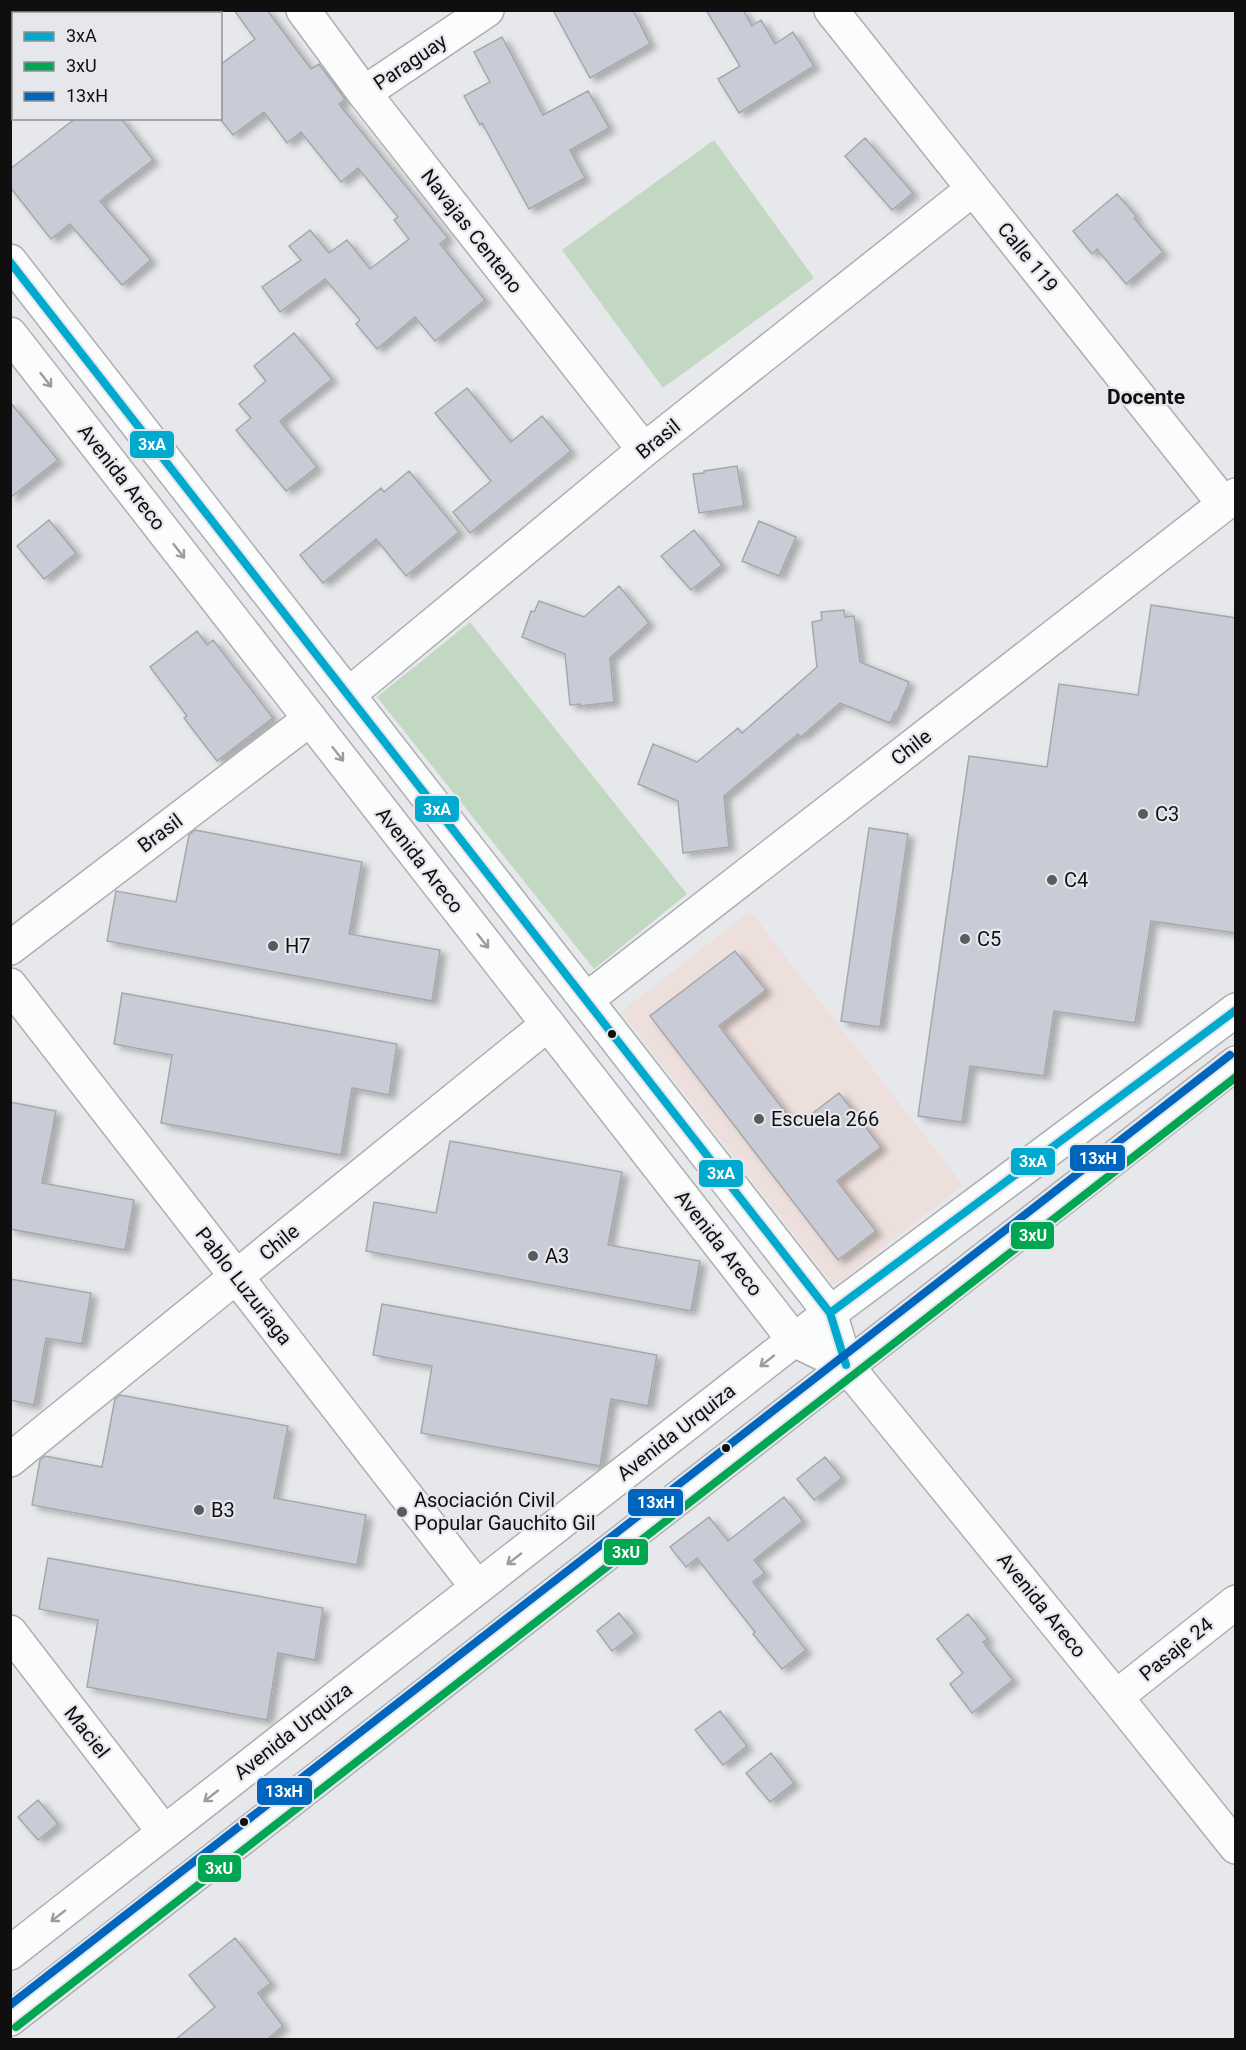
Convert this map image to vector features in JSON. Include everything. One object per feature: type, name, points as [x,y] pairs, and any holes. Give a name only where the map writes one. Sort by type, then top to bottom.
[{"type":"main road","name":"Navajas Centeno","points":[[303,10],[364,93],[644,450]]},
{"type":"main road","name":"Paraguay","points":[[364,93],[487,10]]},
{"type":"main road","name":"Calle 119","points":[[831,10],[973,189],[1230,499]]},
{"type":"main road","name":"Brasil","points":[[348,695],[644,450],[973,189]]},
{"type":"main road","name":"Avenida Areco","points":[[10,261],[830,1313],[846,1365],[1236,1847]]},
{"type":"main road","name":"Avenida Areco","points":[[10,334],[794,1340],[846,1365]]},
{"type":"main road","name":"Chile","points":[[586,1000],[1230,499]]},
{"type":"main road","name":"Brasil","points":[[10,948],[310,718]]},
{"type":"main road","name":"Pablo Luzuriaga","points":[[10,985],[477,1587]]},
{"type":"main road","name":"Avenida Urquiza","points":[[10,1953],[794,1340],[1236,1010]]},
{"type":"main road","name":"Chile","points":[[10,1460],[548,1024]]},
{"type":"main road","points":[[10,2019],[1236,1063]]},
{"type":"main road","name":"Pasaje 24","points":[[1116,1697],[1236,1602]]},
{"type":"main road","name":"Maciel","points":[[10,1632],[164,1832]]},
{"type":"shaded area","points":[[750,911],[963,1185],[834,1286],[621,1012]]},
{"type":"green space","points":[[714,140],[814,278],[663,388],[562,250]]},
{"type":"green space","points":[[470,622],[687,894],[594,969],[377,697]]},
{"type":"building","points":[[234,10],[267,10],[311,69],[319,64],[345,99],[339,104],[448,238],[440,244],[485,300],[435,341],[415,317],[377,349],[356,324],[360,320],[325,279],[280,312],[262,287],[301,260],[289,246],[310,230],[329,253],[347,240],[370,269],[409,239],[394,220],[398,217],[358,168],[341,182],[301,132],[287,143],[264,112],[233,135],[221,120],[222,64],[255,39]]},
{"type":"building","points":[[553,10],[633,10],[650,44],[590,78]]},
{"type":"building","points":[[706,10],[743,10],[752,26],[761,20],[775,44],[793,32],[814,66],[739,113],[718,79],[740,66]]},
{"type":"building","points":[[502,37],[543,115],[588,91],[609,128],[570,150],[585,178],[529,209],[482,123],[480,125],[464,96],[490,82],[474,52]]},
{"type":"building","points":[[73,120],[123,120],[153,160],[100,201],[151,260],[122,285],[70,224],[51,239],[10,187],[10,169]]},
{"type":"building","points":[[865,138],[913,193],[892,210],[845,156]]},
{"type":"building","points":[[1117,194],[1163,252],[1126,284],[1097,249],[1092,254],[1073,231]]},
{"type":"building","points":[[294,333],[332,379],[280,421],[317,467],[286,491],[236,430],[251,418],[239,404],[266,381],[254,366]]},
{"type":"building","points":[[467,388],[511,442],[542,416],[571,451],[470,533],[453,512],[491,481],[435,413]]},
{"type":"building","points":[[10,402],[58,460],[10,498]]},
{"type":"building","points":[[737,466],[744,506],[699,513],[693,474]]},
{"type":"building","points":[[409,471],[459,532],[406,576],[376,539],[323,583],[300,555],[381,488],[384,492]]},
{"type":"building","points":[[49,520],[76,553],[44,579],[17,546]]},
{"type":"building","points":[[759,521],[796,537],[779,576],[742,561]]},
{"type":"building","points":[[694,530],[722,565],[691,590],[661,556]]},
{"type":"building","points":[[619,586],[649,623],[610,658],[614,702],[570,705],[565,654],[522,637],[531,611],[534,612],[539,601],[584,617]]},
{"type":"building","points":[[1151,605],[1236,618],[1236,933],[1151,921],[1135,1023],[1054,1011],[1044,1076],[970,1066],[962,1122],[918,1116],[969,756],[1047,767],[1059,684],[1138,695]]},
{"type":"building","points":[[844,610],[845,617],[854,616],[860,662],[909,682],[890,723],[840,703],[801,737],[798,734],[724,796],[729,847],[683,853],[678,801],[638,784],[653,744],[697,762],[738,728],[742,733],[817,667],[812,622],[822,620],[821,612]]},
{"type":"building","points":[[197,631],[207,645],[213,640],[273,718],[217,761],[184,718],[187,716],[150,667]]},
{"type":"building","points":[[869,828],[908,834],[880,1027],[841,1021]]},
{"type":"building","points":[[195,830],[362,862],[349,934],[440,950],[432,1001],[107,941],[116,891],[176,902],[189,835]]},
{"type":"building","points":[[735,951],[766,990],[719,1026],[796,1126],[839,1093],[881,1147],[837,1181],[876,1231],[838,1260],[650,1016]]},
{"type":"building","points":[[122,993],[397,1044],[389,1095],[352,1088],[341,1155],[161,1123],[172,1055],[114,1044]]},
{"type":"building","points":[[10,1102],[56,1111],[42,1183],[134,1200],[125,1250],[10,1229]]},
{"type":"building","points":[[450,1141],[622,1172],[608,1245],[700,1261],[691,1311],[366,1251],[374,1202],[436,1213]]},
{"type":"building","points":[[10,1279],[91,1293],[82,1344],[46,1338],[34,1405],[10,1400]]},
{"type":"building","points":[[382,1304],[657,1355],[648,1406],[611,1399],[600,1466],[421,1433],[432,1366],[373,1355]]},
{"type":"building","points":[[120,1395],[288,1426],[274,1498],[366,1515],[357,1565],[32,1505],[40,1460],[45,1456],[102,1467],[115,1399]]},
{"type":"building","points":[[825,1457],[842,1478],[814,1500],[797,1479]]},
{"type":"building","points":[[784,1497],[803,1521],[754,1560],[765,1573],[753,1582],[806,1650],[782,1669],[697,1558],[686,1567],[670,1547],[709,1517],[728,1541]]},
{"type":"building","points":[[48,1558],[323,1608],[315,1660],[278,1653],[267,1720],[87,1687],[98,1620],[39,1609]]},
{"type":"building","points":[[619,1613],[635,1633],[612,1651],[597,1631]]},
{"type":"building","points":[[968,1614],[988,1639],[983,1642],[1013,1680],[972,1713],[950,1684],[963,1673],[937,1639]]},
{"type":"building","points":[[720,1711],[747,1746],[723,1765],[695,1730]]},
{"type":"building","points":[[771,1753],[794,1783],[770,1802],[746,1773]]},
{"type":"building","points":[[38,1800],[58,1824],[38,1840],[18,1817]]},
{"type":"building","points":[[235,1938],[271,1983],[258,1993],[283,2026],[266,2040],[175,2040],[215,2007],[189,1975]]},
{"type":"transit line","name":"3xA","points":[[10,262],[830,1313],[846,1365]]},
{"type":"transit line","name":"3xA","points":[[830,1313],[1236,1010]]},
{"type":"transit line","name":"13xH","points":[[10,2005],[1230,1055]]},
{"type":"transit line","name":"3xU","points":[[16,2027],[1236,1077]]},
{"type":"place","name":"C3","points":[[1143,814]]},
{"type":"place","name":"C4","points":[[1052,880]]},
{"type":"place","name":"C5","points":[[965,939]]},
{"type":"place","name":"H7","points":[[273,946]]},
{"type":"place","name":"Escuela 266","points":[[759,1119]]},
{"type":"place","name":"A3","points":[[533,1256]]},
{"type":"place","name":"B3","points":[[199,1510]]},
{"type":"place","name":"Asociación Civil Popular Gauchito Gil","points":[[402,1512]]},
{"type":"district","name":"Docente","points":[[1146,397]]}]
